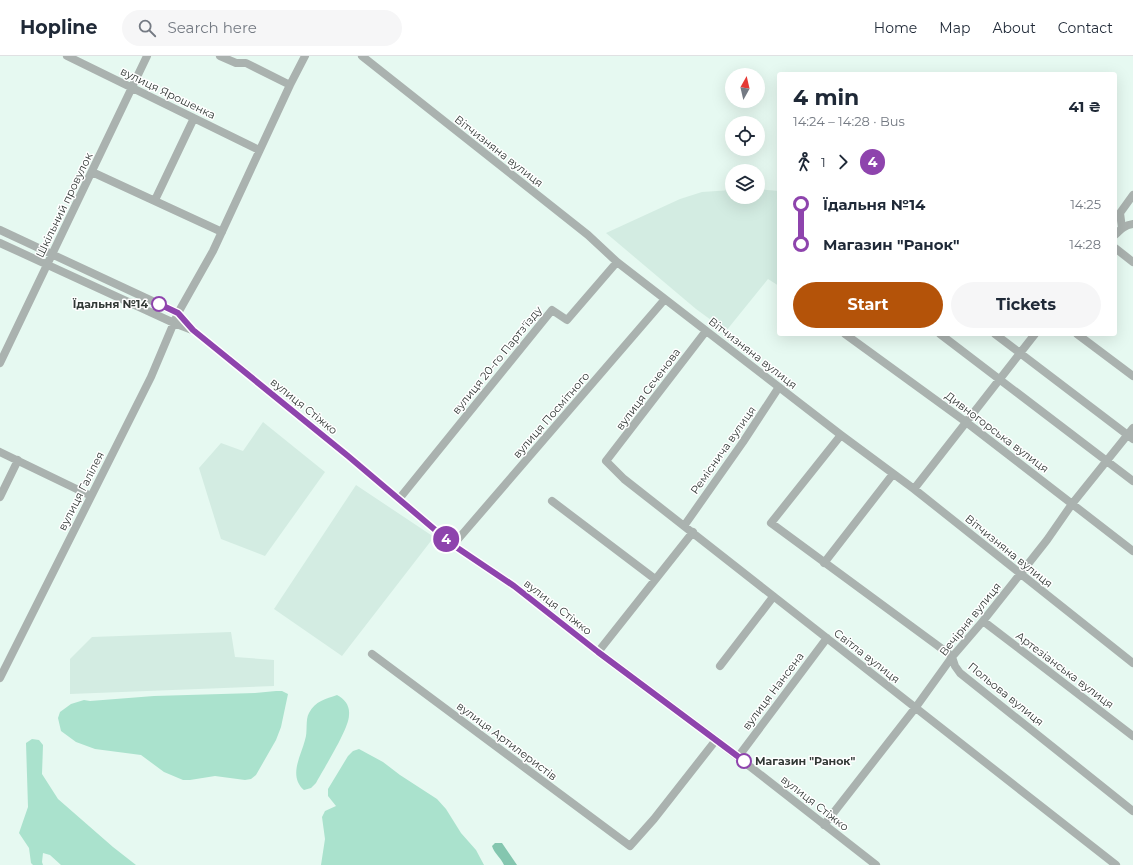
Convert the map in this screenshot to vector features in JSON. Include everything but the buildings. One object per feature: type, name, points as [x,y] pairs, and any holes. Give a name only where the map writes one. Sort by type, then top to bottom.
[{"type":"street","name":"вулиця Ярошенка","points":[[67,56],[260,150]]},
{"type":"street","name":"Шкільний провулок","points":[[0,363],[147,56]]},
{"type":"street","points":[[220,56],[236,63],[244,60],[290,85]]},
{"type":"street","name":"вулиця Галілея","points":[[0,678],[0,675],[151,377],[178,313],[213,252],[304,56]]},
{"type":"street","name":"Вітчизняна вулиця","points":[[362,56],[588,235],[617,262],[841,435],[914,489],[1133,663]]},
{"type":"street","points":[[155,200],[194,118]]},
{"type":"street","points":[[92,172],[222,232]]},
{"type":"street","points":[[1122,228],[1120,213],[1133,195]]},
{"type":"street","points":[[1117,233],[1127,225],[1133,224]]},
{"type":"street","name":"вулиця Стіжко","points":[[0,230],[178,313],[193,330],[453,545],[514,586],[598,652],[716,740],[876,865]]},
{"type":"street","name":"вулиця Стіжко","points":[[0,243],[174,323],[193,330]]},
{"type":"street","points":[[1117,250],[1133,262]]},
{"type":"street","name":"вулиця 20-го Партз'їзду","points":[[399,499],[552,310],[567,320],[617,262]]},
{"type":"street","name":"вулиця Посмітного","points":[[453,545],[665,299]]},
{"type":"street","name":"вулиця Сєченова","points":[[606,461],[706,331]]},
{"type":"street","name":"Дивногорська вулиця","points":[[848,336],[966,422],[1133,551]]},
{"type":"street","points":[[943,336],[1133,481]]},
{"type":"street","points":[[998,336],[1130,437]]},
{"type":"street","points":[[914,489],[1033,336]]},
{"type":"street","points":[[1080,336],[1133,376]]},
{"type":"street","name":"Реміснича вулиця","points":[[684,526],[743,442],[779,387]]},
{"type":"street","name":"Вечірня вулиця","points":[[824,824],[916,707],[952,657],[983,622],[1072,504],[1107,461],[1130,437],[1133,428]]},
{"type":"street","name":"Польова вулиця","points":[[841,435],[771,523],[952,657],[955,666],[960,673],[1133,811]]},
{"type":"street","points":[[0,452],[91,496]]},
{"type":"street","points":[[0,497],[18,460]]},
{"type":"street","name":"Світла вулиця","points":[[606,461],[624,479],[1116,865]]},
{"type":"street","points":[[824,563],[893,474]]},
{"type":"street","points":[[552,500],[655,579]]},
{"type":"street","points":[[598,652],[693,532]]},
{"type":"street","points":[[720,666],[773,597]]},
{"type":"street","name":"Артезіанська вулиця","points":[[983,622],[1133,736]]},
{"type":"street","name":"вулиця Нансена","points":[[738,757],[827,638]]},
{"type":"street","name":"вулиця Артилеристів","points":[[372,654],[630,846],[654,819],[716,740]]},
{"type":"shaded area","points":[[725,190],[725,204],[765,204],[765,190],[777,191],[777,285],[768,279],[726,331],[696,309],[606,233],[680,199],[702,192]]},
{"type":"shaded area","points":[[263,422],[325,472],[265,556],[221,539],[199,468],[221,443],[243,451]]},
{"type":"shaded area","points":[[356,485],[434,537],[342,656],[274,609]]},
{"type":"shaded area","points":[[231,632],[235,657],[274,660],[274,686],[70,694],[70,659],[92,637]]},
{"type":"shaded area","points":[[282,691],[288,694],[281,727],[276,740],[256,775],[251,779],[245,780],[215,776],[183,780],[164,772],[141,755],[95,749],[76,742],[61,731],[58,718],[60,712],[71,704],[84,700],[90,701],[154,696]]},
{"type":"shaded area","points":[[337,695],[345,701],[348,706],[348,721],[341,739],[316,783],[311,788],[304,790],[299,784],[296,772],[306,737],[308,716],[311,709],[318,703]]},
{"type":"shaded area","points":[[32,739],[39,740],[43,745],[42,774],[58,799],[136,865],[61,865],[50,855],[43,853],[43,865],[33,865],[31,863],[29,848],[19,833],[28,807],[26,743]]},
{"type":"shaded area","points":[[359,749],[383,762],[437,799],[446,809],[461,833],[476,850],[484,865],[321,865],[325,839],[322,817],[325,811],[336,806],[328,796],[328,789],[348,756],[353,751]]},
{"type":"shaded area","points":[[495,843],[502,843],[517,865],[504,865],[493,849],[492,846]]},
{"type":"bus line","name":"4","points":[[159,304],[178,313],[193,330],[348,456],[453,545],[514,586],[598,652],[744,761]]},
{"type":"place","name":"Їдальня №14","points":[[159,304]]},
{"type":"place","name":"Магазин \"Ранок\"","points":[[744,761]]}]
